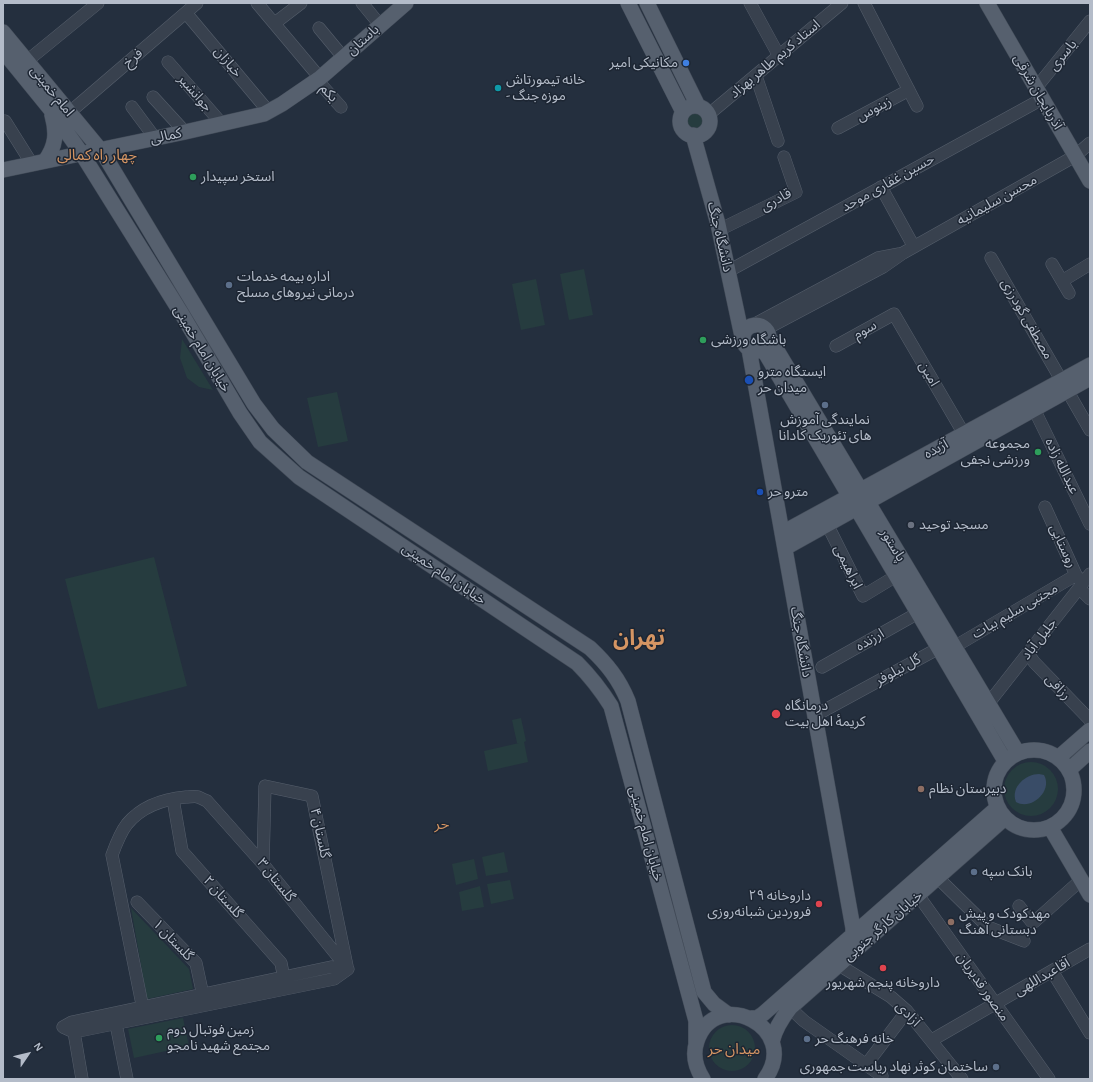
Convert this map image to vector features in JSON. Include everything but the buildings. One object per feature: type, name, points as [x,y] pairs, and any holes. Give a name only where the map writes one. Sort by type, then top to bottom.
[{"type":"main road","name":"باستان","points":[[318,79],[406,3]]},
{"type":"main road","points":[[628,3],[683,112]]},
{"type":"main road","points":[[647,3],[703,111],[709,125],[704,132],[696,135],[689,134],[682,128],[680,120],[683,112],[690,107],[703,111]]},
{"type":"main road","name":"آذربایجان شرقی","points":[[987,3],[1090,181]]},
{"type":"main road","name":"امام خمینی","points":[[3,32],[100,150]]},
{"type":"main road","name":"امام خمینی","points":[[3,52],[50,110],[82,154]]},
{"type":"main road","name":"کمالی","points":[[3,170],[222,124],[269,112],[318,79]]},
{"type":"main road","points":[[39,163],[53,148],[56,138],[55,124],[50,110]]},
{"type":"main road","name":"دانشگاه جنگ","points":[[696,135],[725,227],[734,268],[757,338],[752,367],[853,928],[853,935]]},
{"type":"main road","name":"دانشگاه جنگ","points":[[696,135],[718,224],[757,338]]},
{"type":"main road","name":"خیابان امام خمینی","points":[[100,150],[254,404],[274,429],[307,462],[590,648],[602,660],[622,686],[628,701],[704,992],[714,1004],[730,1015]]},
{"type":"main road","name":"خیابان امام خمینی","points":[[82,154],[183,316],[240,413],[260,442],[299,477],[577,663],[596,683],[611,706],[696,1021],[696,1044]]},
{"type":"main road","name":"پاستور","points":[[757,338],[858,499],[932,623],[954,647],[1018,753]]},
{"type":"main road","name":"آژیده","points":[[783,540],[858,499],[1034,409],[1090,365]]},
{"type":"main road","name":"آژیده","points":[[783,540],[827,524],[858,499],[964,434],[1065,385],[1090,378]]},
{"type":"main road","points":[[240,413],[247,417],[252,415],[254,411],[254,404]]},
{"type":"main road","name":"پاستور","points":[[871,521],[896,576],[918,613],[932,623],[939,648],[1005,761]]},
{"type":"main road","points":[[461,586],[461,578],[464,572],[473,571]]},
{"type":"main road","points":[[1058,758],[1090,730]]},
{"type":"main road","points":[[1034,750],[1051,753],[1069,770],[1073,782],[1073,801],[1067,813],[1054,825],[1038,830],[1026,830],[1015,826],[1001,813],[993,791],[994,780],[998,770],[1005,761],[1018,753],[1034,750]]},
{"type":"main road","points":[[1069,770],[1090,751]]},
{"type":"main road","name":"خیابان کارگر جنوبی","points":[[751,1018],[757,1018],[763,1014],[853,935],[1001,813]]},
{"type":"main road","name":"خیابان کارگر جنوبی","points":[[772,1042],[776,1030],[790,1008],[938,878],[1001,813]]},
{"type":"main road","points":[[1054,825],[1085,878],[1090,895]]},
{"type":"main road","points":[[699,1077],[694,1056],[698,1038],[706,1026],[716,1018],[730,1015],[740,1015],[751,1018],[764,1028],[772,1042],[774,1059],[770,1078]]},
{"type":"street","points":[[28,61],[98,3]]},
{"type":"street","name":"فرخ","points":[[70,112],[197,3]]},
{"type":"street","name":"یکم","points":[[257,3],[275,23],[341,107]]},
{"type":"street","points":[[275,23],[301,3]]},
{"type":"street","points":[[362,3],[380,25]]},
{"type":"street","points":[[750,3],[779,56]]},
{"type":"street","points":[[864,3],[917,106]]},
{"type":"street","name":"استاد کریم طاهر بهزاد","points":[[703,111],[756,76],[835,5]]},
{"type":"street","name":"خبازان","points":[[186,13],[269,112]]},
{"type":"street","name":"یاسری","points":[[1039,94],[1090,21]]},
{"type":"street","points":[[319,28],[343,57]]},
{"type":"street","name":"جوانشیر","points":[[168,62],[222,124]]},
{"type":"street","points":[[756,76],[778,140]]},
{"type":"street","name":"زینوس","points":[[838,128],[909,90]]},
{"type":"street","name":"حسین غفاری موحد","points":[[734,268],[881,187],[1039,94]]},
{"type":"street","points":[[153,97],[185,132]]},
{"type":"street","points":[[132,107],[154,138]]},
{"type":"street","points":[[5,121],[39,163]]},
{"type":"street","name":"محسن سلیمانیه","points":[[757,338],[883,267],[903,253],[1075,156],[1090,143]]},
{"type":"street","name":"قادری","points":[[725,227],[796,192],[784,157]]},
{"type":"street","points":[[881,187],[914,247]]},
{"type":"street","name":"مصطفی گودرزی","points":[[991,258],[1090,430]]},
{"type":"street","points":[[1052,264],[1069,293]]},
{"type":"street","points":[[1062,281],[1090,264]]},
{"type":"street","name":"سوم","points":[[836,346],[894,314]]},
{"type":"street","name":"امین","points":[[894,314],[964,434]]},
{"type":"street","name":"عبدالله زاده","points":[[1034,409],[1090,524]]},
{"type":"street","name":"روستایی","points":[[1045,507],[1082,580]]},
{"type":"street","name":"ابراهیمی","points":[[827,524],[863,596],[896,576]]},
{"type":"street","points":[[1082,580],[1090,599]]},
{"type":"street","name":"مجتبی سلیم بیات","points":[[954,647],[1082,580]]},
{"type":"street","name":"جلیل آباد","points":[[988,704],[1082,580]]},
{"type":"street","name":"ارزنده","points":[[822,667],[918,613]]},
{"type":"street","name":"گل نیلوفر","points":[[814,716],[887,671],[939,648]]},
{"type":"street","name":"رزاقی","points":[[1028,653],[1034,662],[1090,720]]},
{"type":"street","name":"گلستان ۴","points":[[263,864],[265,786],[312,796],[348,969]]},
{"type":"street","name":"گلستان ۳","points":[[173,798],[197,796],[207,801],[263,864],[348,969]]},
{"type":"street","points":[[144,1012],[112,855],[119,837],[126,825],[136,815],[148,807],[173,798]]},
{"type":"street","name":"گلستان ۲","points":[[173,798],[182,851],[281,963],[286,989]]},
{"type":"street","points":[[938,878],[988,928],[1024,941]]},
{"type":"street","points":[[1019,906],[1034,922],[1085,878]]},
{"type":"street","name":"منصور قدیریان","points":[[918,895],[1049,1079]]},
{"type":"street","name":"گلستان ۱","points":[[138,902],[196,963],[204,1000]]},
{"type":"street","name":"آقاعبداللهی","points":[[932,1040],[1090,949]]},
{"type":"street","name":"آزادی","points":[[839,965],[892,997],[907,1011],[932,1040],[962,1079]]},
{"type":"street","points":[[204,1000],[284,977],[331,967],[348,969]]},
{"type":"street","points":[[144,1012],[116,1024],[74,1032],[64,1027],[72,1022],[144,1012],[204,1000],[286,989],[334,979],[348,969]]},
{"type":"street","points":[[1052,971],[1090,1033]]},
{"type":"street","points":[[790,1008],[804,1021],[882,1076]]},
{"type":"street","points":[[866,1064],[907,1011]]},
{"type":"street","points":[[116,1024],[127,1079]]},
{"type":"street","points":[[74,1032],[82,1079]]},
{"type":"green space","points":[[695,111],[699,112],[703,116],[703,124],[699,128],[695,129],[691,128],[687,124],[686,120],[687,116],[691,112]]},
{"type":"green space","points":[[584,269],[593,315],[569,320],[560,274]]},
{"type":"green space","points":[[536,279],[545,325],[521,330],[512,284]]},
{"type":"green space","points":[[182,339],[213,390],[199,387],[187,378],[180,358]]},
{"type":"green space","points":[[337,392],[348,441],[318,447],[307,398]]},
{"type":"green space","points":[[154,557],[187,686],[98,709],[65,579]]},
{"type":"green space","points":[[521,718],[526,741],[524,742],[528,762],[488,771],[484,751],[519,743],[517,743],[512,720]]},
{"type":"green space","points":[[1026,762],[1036,762],[1046,766],[1054,774],[1058,784],[1058,794],[1054,804],[1046,812],[1036,816],[1026,816],[1016,812],[1008,804],[1004,794],[1004,784],[1008,774],[1016,766]]},
{"type":"green space","points":[[504,852],[508,872],[486,876],[482,857]]},
{"type":"green space","points":[[474,859],[478,879],[456,885],[452,864]]},
{"type":"green space","points":[[510,880],[514,899],[491,904],[487,884]]},
{"type":"green space","points":[[480,886],[484,907],[462,911],[459,892]]},
{"type":"green space","points":[[131,908],[189,969],[193,989],[147,999]]},
{"type":"green space","name":"زمین فوتبال دوم مجتمع شهید نامجو","points":[[183,1018],[189,1046],[134,1058],[128,1029]]},
{"type":"green space","points":[[727,1025],[737,1025],[745,1029],[751,1035],[755,1043],[755,1053],[751,1061],[745,1067],[737,1071],[727,1071],[719,1067],[713,1061],[709,1053],[709,1043],[713,1035],[719,1029]]},
{"type":"water","points":[[1039,774],[1044,775],[1046,787],[1039,798],[1028,804],[1016,802],[1015,791],[1020,782],[1029,776]]},
{"type":"place","name":"مکانیکی امیر","points":[[686,63]]},
{"type":"place","name":"خانه تیمورتاش - موزه جنگ","points":[[498,88]]},
{"type":"place","name":"استخر سپیدار","points":[[193,177]]},
{"type":"place","name":"اداره بیمه خدمات درمانی نیروهای مسلح","points":[[229,285]]},
{"type":"place","name":"باشگاه ورزشی","points":[[703,340]]},
{"type":"place","name":"ایستگاه مترو میدان حر","points":[[749,380]]},
{"type":"place","name":"نمایندگی آموزش های تئوریک کادانا","points":[[825,405]]},
{"type":"place","name":"مجموعه ورزشی نجفی","points":[[1038,452]]},
{"type":"place","name":"مترو حر","points":[[760,492]]},
{"type":"place","name":"مسجد توحید","points":[[911,525]]},
{"type":"place","name":"درمانگاه کریمهٔ اهل بیت","points":[[776,714]]},
{"type":"place","name":"دبیرستان نظام","points":[[921,789]]},
{"type":"place","name":"بانک سپه","points":[[974,872]]},
{"type":"place","name":"داروخانه ۲۹ فروردین شبانه‌روزی","points":[[819,904]]},
{"type":"place","name":"مهدکودک و پیش دبستانی آهنگ","points":[[951,922]]},
{"type":"place","name":"داروخانه پنجم شهریور","points":[[883,968]]},
{"type":"place","name":"زمین فوتبال دوم مجتمع شهید نامجو","points":[[159,1038]]},
{"type":"place","name":"خانه فرهنگ حر","points":[[807,1039]]},
{"type":"place","name":"ساختمان کوثر نهاد ریاست جمهوری","points":[[996,1067]]},
{"type":"district","name":"چهار راه کمالی","points":[[97,155]]},
{"type":"district","name":"تهران","points":[[639,638]]},
{"type":"district","name":"حر","points":[[442,824]]},
{"type":"district","name":"میدان حر","points":[[734,1049]]}]
